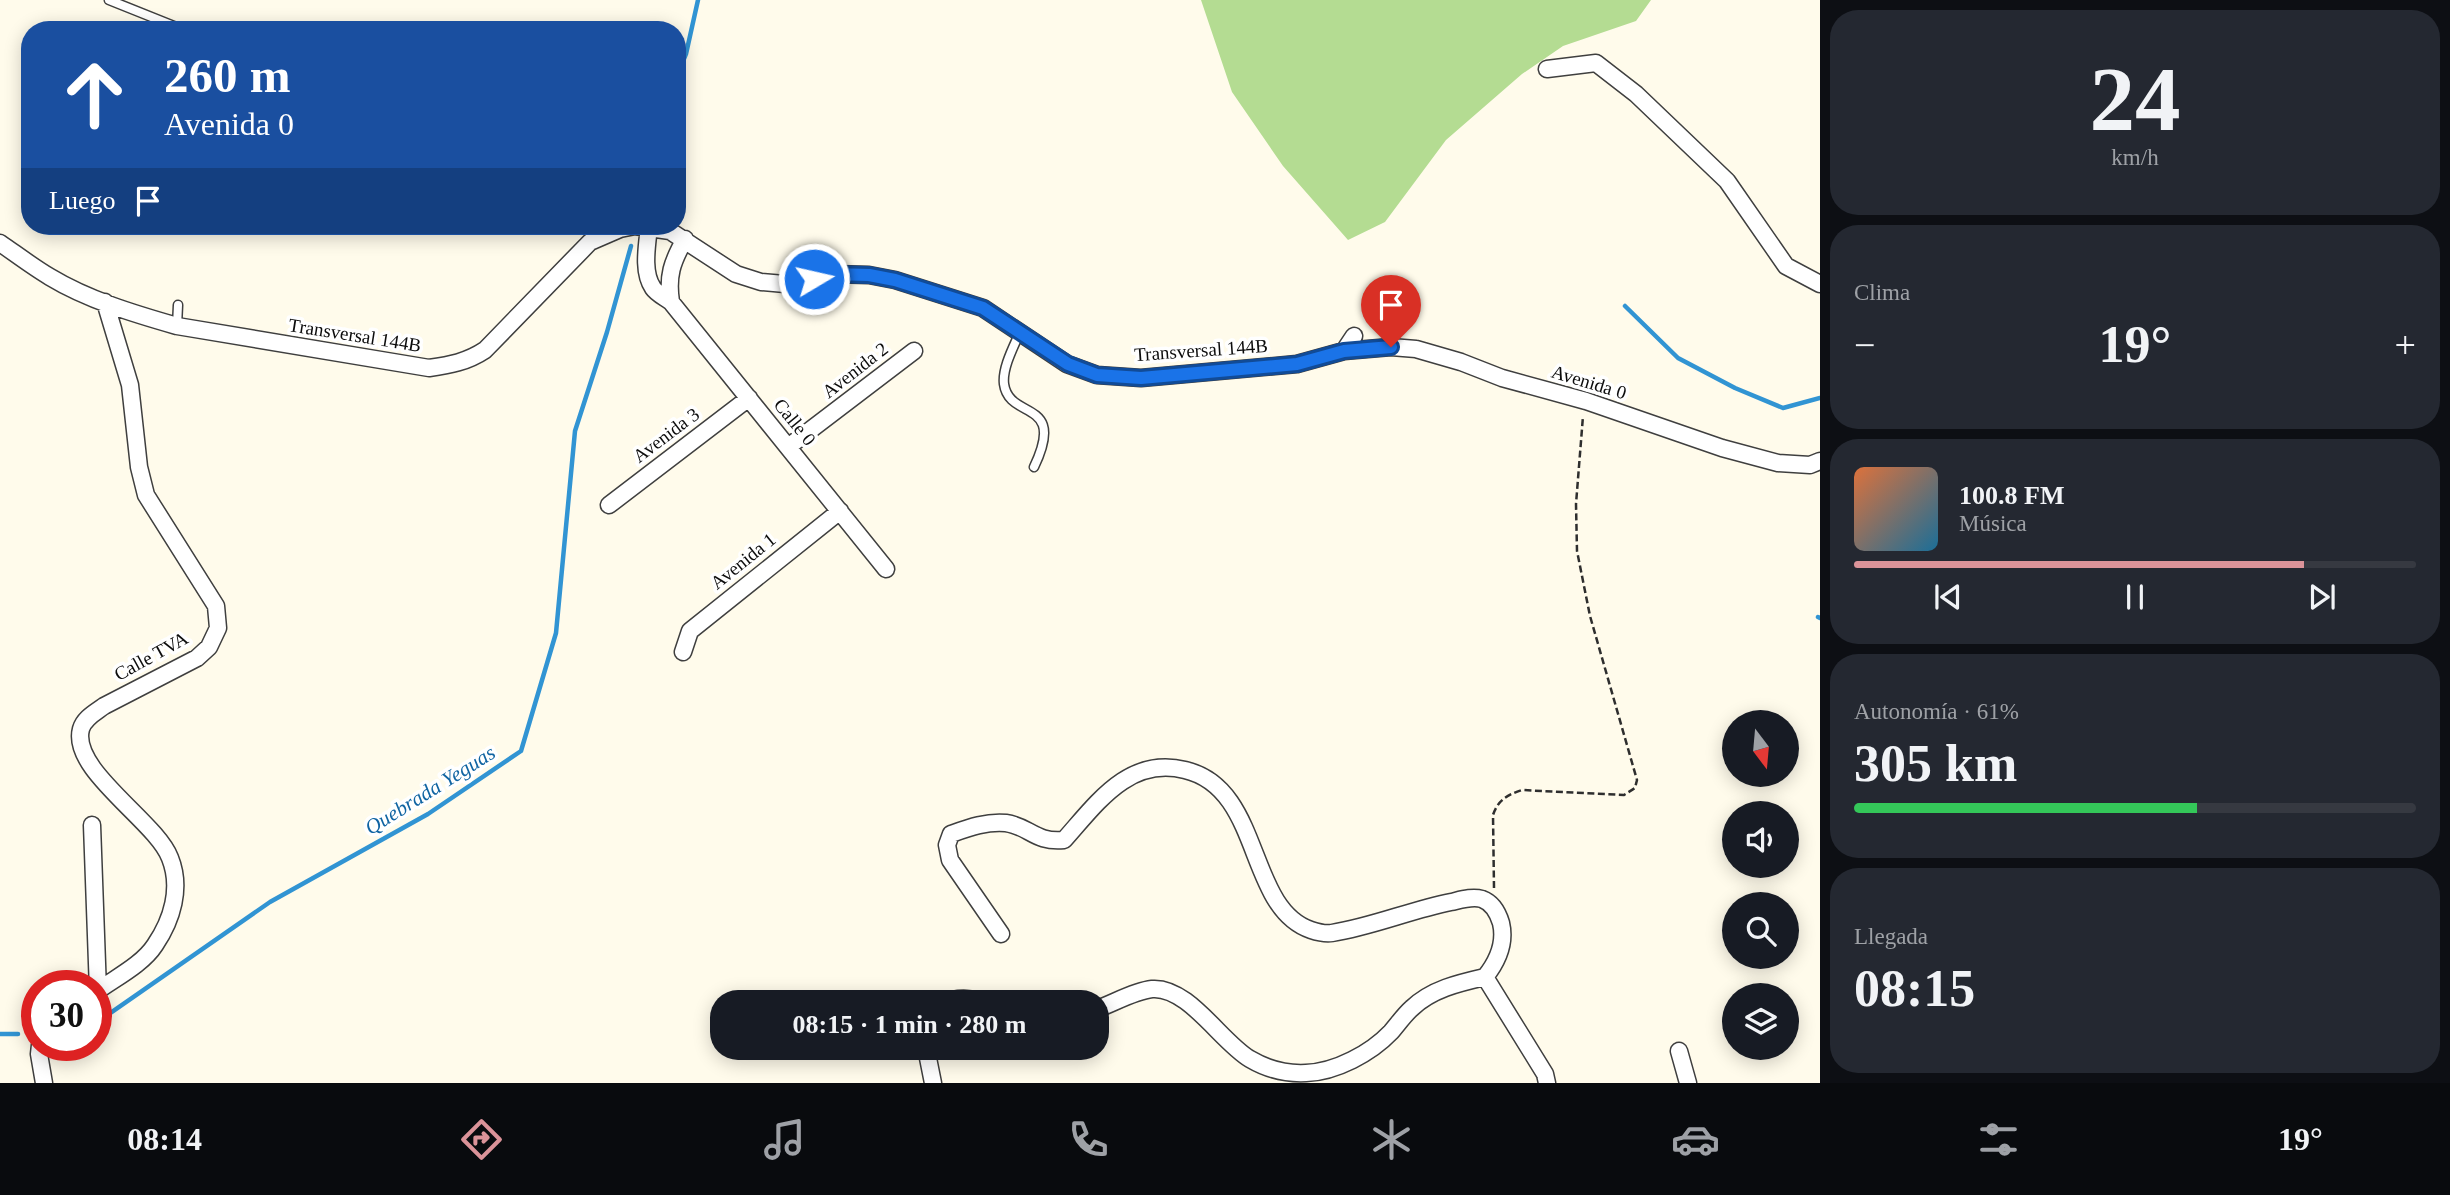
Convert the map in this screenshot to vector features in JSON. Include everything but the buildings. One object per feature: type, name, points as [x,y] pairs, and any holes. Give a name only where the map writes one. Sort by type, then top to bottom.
[{"type":"street","points":[[1547,69],[1596,63],[1636,94],[1727,181],[1786,266],[1820,284]]},
{"type":"street","name":"Transversal 144B","points":[[0,243],[51,278],[105,302],[177,326],[429,368],[452,365],[485,350],[590,242],[606,235]]},
{"type":"street","name":"Calle 0","points":[[648,235],[646,255],[654,289],[671,302],[886,569]]},
{"type":"street","name":"Transversal 144B","points":[[678,235],[736,274],[761,282],[796,285],[832,274],[869,275],[895,280],[983,308],[1068,364],[1097,375],[1141,378],[1297,364],[1344,351]]},
{"type":"street","points":[[671,302],[668,282],[674,258],[685,239]]},
{"type":"street","name":"Calle TVA","points":[[105,302],[130,385],[139,467],[146,495],[216,606],[218,628],[209,647],[197,659],[104,706],[90,716],[81,729],[83,752],[101,779],[158,837],[171,859],[176,892],[170,917],[154,947],[112,980]]},
{"type":"street","points":[[1344,351],[1354,335]]},
{"type":"street","name":"Avenida 0","points":[[1344,351],[1391,347],[1416,349],[1502,378],[1586,401],[1722,448],[1778,463],[1810,464],[1820,461]]},
{"type":"street","name":"Avenida 2","points":[[788,447],[914,351]]},
{"type":"street","name":"Avenida 3","points":[[609,505],[749,398]]},
{"type":"street","name":"Avenida 1","points":[[682,652],[691,631],[840,511]]},
{"type":"street","points":[[1001,934],[950,860],[947,845],[951,834],[971,827],[1008,823],[1049,841],[1064,840],[1113,786],[1133,774],[1153,767],[1174,767],[1194,772],[1225,792],[1271,890],[1294,921],[1310,930],[1329,934],[1470,898],[1482,899],[1491,905],[1498,914],[1502,929],[1501,948],[1496,963],[1485,977],[1446,987],[1431,994],[1412,1008],[1390,1034],[1367,1053],[1342,1064],[1308,1073],[1276,1070],[1250,1059],[1195,1008],[1172,993],[1153,989],[1109,1005]]},
{"type":"street","points":[[92,825],[96,970]]},
{"type":"street","points":[[1485,977],[1545,1074],[1547,1083]]},
{"type":"street","points":[[1679,1051],[1688,1083]]},
{"type":"street","points":[[928,1060],[933,1083]]},
{"type":"street","points":[[40,1061],[44,1083]]},
{"type":"lane","points":[[109,0],[162,21]]},
{"type":"lane","points":[[177,326],[178,305]]},
{"type":"lane","points":[[1020,331],[1003,380],[1009,396],[1037,416],[1044,426],[1044,446],[1034,467]]},
{"type":"path","points":[[1491,905],[1494,892],[1493,815],[1509,794],[1522,790],[1624,795],[1634,788],[1637,780],[1590,616],[1577,551],[1576,504],[1583,412]]},
{"type":"green space","points":[[1201,0],[1651,0],[1636,21],[1563,46],[1522,74],[1446,140],[1385,222],[1348,240],[1283,166],[1232,92]]},
{"type":"waterway","name":"Quebrada Yeguas","points":[[686,54],[698,0]]},
{"type":"waterway","name":"Quebrada Yeguas","points":[[112,1012],[270,902],[428,814],[521,751],[556,633],[575,431],[631,246]]},
{"type":"waterway","points":[[1625,306],[1678,358],[1735,388],[1783,408],[1820,398]]},
{"type":"waterway","name":"Quebrada Yeguas","points":[[0,1034],[18,1034]]},
{"type":"route","points":[[814,279],[832,274],[869,275],[895,280],[983,308],[1068,364],[1097,375],[1141,378],[1297,364],[1344,351],[1391,347]]}]
